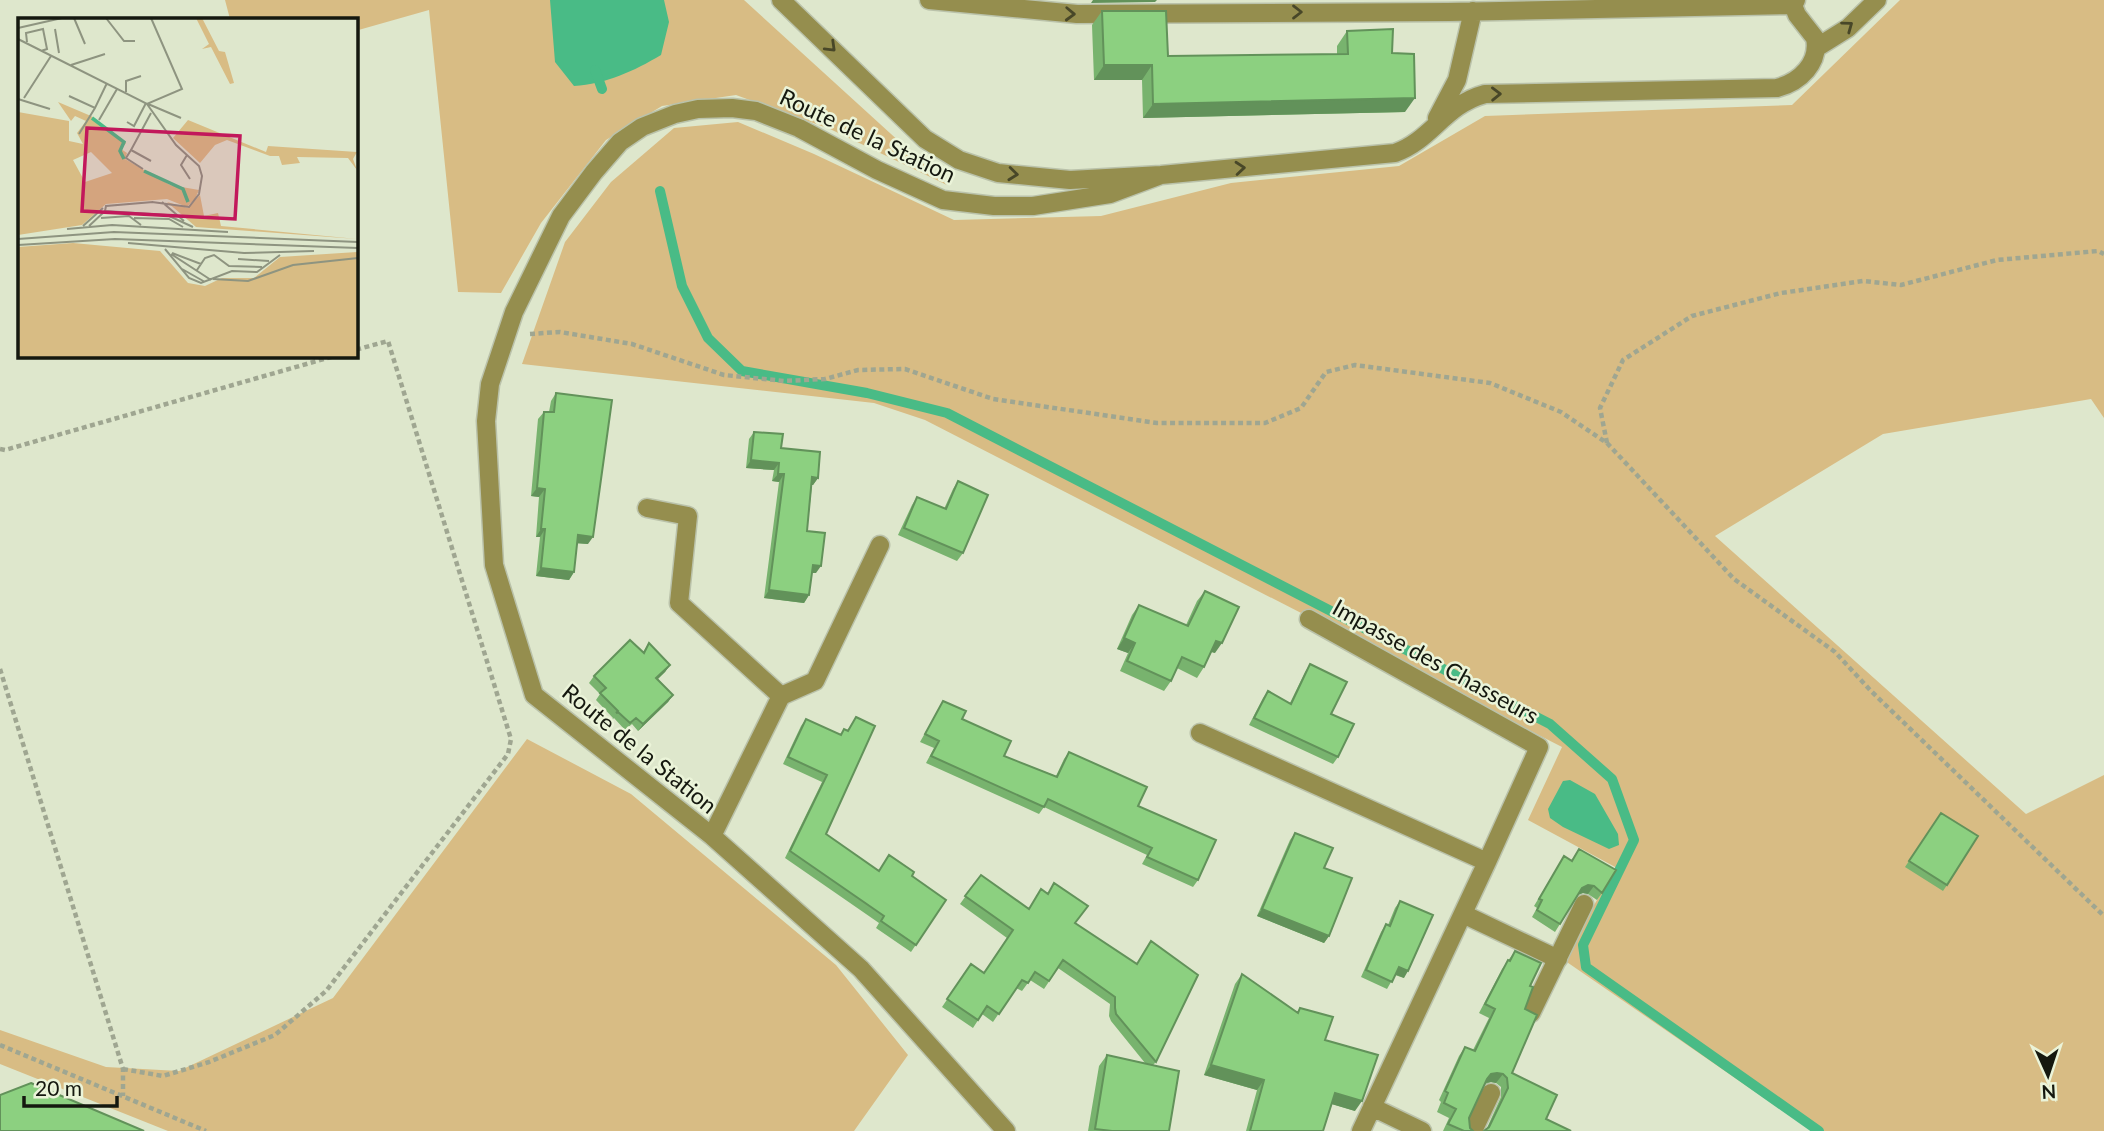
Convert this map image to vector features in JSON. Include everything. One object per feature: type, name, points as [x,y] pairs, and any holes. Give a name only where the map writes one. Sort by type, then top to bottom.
[{"type":"street","points":[[781,0],[925,139],[959,160],[998,173],[1070,180],[1388,154],[1404,150],[1461,103],[1485,94],[1777,88],[1796,80],[1804,72],[1815,57],[1816,48],[1815,38],[1797,15],[1795,3],[1473,11],[1077,14],[929,0]]},
{"type":"street","points":[[1816,48],[1848,27],[1877,0]]},
{"type":"street","points":[[1430,130],[1457,80],[1473,11]]},
{"type":"street","name":"Route de la Station","points":[[1006,1131],[861,969],[712,836],[534,695],[494,565],[486,421],[490,384],[514,312],[561,216],[620,142],[642,127],[674,114],[698,108],[756,111],[799,128],[877,170],[943,201],[994,206],[1033,206],[1110,194],[1161,174]]},
{"type":"street","points":[[647,508],[688,516],[679,603],[781,696]]},
{"type":"street","points":[[712,836],[781,696],[815,681],[880,545]]},
{"type":"street","name":"Impasse des Chasseurs","points":[[1309,619],[1538,747],[1361,1131]]},
{"type":"street","points":[[1200,733],[1487,862]]},
{"type":"street","points":[[1531,1013],[1584,904]]},
{"type":"street","points":[[1462,914],[1558,959]]},
{"type":"street","points":[[1473,1131],[1491,1093]]},
{"type":"street","points":[[1372,1107],[1422,1131]]},
{"type":"path","points":[[1607,443],[1600,408],[1623,360],[1692,316],[1781,293],[1863,281],[1901,285],[1997,260],[2098,251],[2104,254]]},
{"type":"path","points":[[506,335],[560,331],[632,344],[724,375],[784,382],[825,379],[859,370],[905,369],[993,399],[1157,423],[1265,423],[1301,408],[1326,372],[1356,365],[1490,383],[1561,412],[1607,443],[1734,579],[1835,652],[1871,691],[2104,916]]},
{"type":"path","points":[[123,1069],[163,1076],[209,1062],[275,1035],[326,991],[508,754],[511,738],[388,341],[357,349]]},
{"type":"path","points":[[0,449],[5,450],[331,357]]},
{"type":"path","points":[[0,669],[123,1069],[123,1096]]},
{"type":"path","points":[[0,1045],[206,1131]]},
{"type":"shaded area","points":[[225,0],[744,0],[947,185],[830,129],[736,95],[662,106],[606,140],[541,223],[501,293],[458,292],[429,10],[357,30],[357,18],[230,18]]},
{"type":"shaded area","points":[[550,0],[664,0],[669,22],[661,55],[619,76],[574,86],[555,62]]},
{"type":"shaded area","points":[[1900,0],[2104,0],[2104,418],[2091,399],[1883,434],[1715,536],[2026,814],[2104,775],[2104,1131],[1812,1131],[1561,958],[1617,868],[1528,820],[1562,747],[925,420],[874,403],[522,364],[565,242],[611,182],[674,128],[738,122],[814,154],[954,220],[1101,216],[1231,183],[1399,166],[1485,116],[1792,105]]},
{"type":"shaded area","points":[[527,739],[631,794],[836,965],[908,1055],[854,1131],[168,1131],[0,1064],[0,1030],[106,1067],[179,1071],[333,998]]},
{"type":"shaded area","points":[[1570,780],[1595,794],[1618,834],[1619,845],[1609,849],[1550,818],[1548,809],[1563,781]]},
{"type":"building","points":[[1102,11],[1166,11],[1168,56],[1348,54],[1347,31],[1393,29],[1392,53],[1414,54],[1415,98],[1153,104],[1152,65],[1104,65]]},
{"type":"building","points":[[556,393],[612,400],[593,537],[578,535],[574,572],[541,568],[545,489],[537,488],[544,412],[554,412]]},
{"type":"building","points":[[754,432],[783,434],[781,448],[820,452],[818,478],[812,477],[807,531],[825,533],[821,566],[813,565],[809,595],[769,590],[784,474],[778,474],[779,463],[751,460]]},
{"type":"building","points":[[958,481],[988,495],[963,553],[904,528],[917,497],[946,509]]},
{"type":"building","points":[[1205,591],[1239,607],[1222,643],[1216,641],[1204,667],[1182,657],[1171,681],[1127,661],[1135,643],[1124,638],[1139,605],[1188,626]]},
{"type":"building","points":[[630,640],[644,653],[649,643],[670,665],[656,678],[673,695],[643,724],[636,718],[630,723],[616,713],[618,711],[600,693],[606,688],[594,676]]},
{"type":"building","points":[[1310,664],[1347,682],[1331,714],[1354,724],[1338,757],[1254,718],[1268,691],[1291,704]]},
{"type":"building","points":[[943,701],[966,711],[962,719],[1011,741],[1004,756],[1057,777],[1069,752],[1147,787],[1138,806],[1216,840],[1198,880],[1147,857],[1152,848],[1048,799],[1044,807],[931,756],[939,741],[925,734]]},
{"type":"building","points":[[856,717],[875,726],[826,834],[879,871],[889,855],[914,872],[912,876],[946,900],[916,945],[881,921],[884,916],[790,851],[827,775],[788,757],[806,719],[841,735],[844,729],[848,731]]},
{"type":"building","points":[[1941,813],[1978,836],[1947,885],[1909,861]]},
{"type":"building","points":[[1295,833],[1333,848],[1324,868],[1352,878],[1329,936],[1262,909]]},
{"type":"building","points":[[1579,849],[1616,870],[1602,893],[1594,886],[1582,888],[1560,924],[1537,910],[1542,900],[1539,899],[1564,856],[1572,861]]},
{"type":"building","points":[[981,875],[1029,909],[1041,889],[1048,894],[1054,883],[1088,906],[1075,923],[1137,964],[1151,941],[1198,975],[1156,1062],[1116,1014],[1115,997],[1063,960],[1049,981],[1035,972],[1028,983],[1022,980],[999,1014],[987,1006],[978,1020],[947,999],[971,964],[984,973],[1013,930],[965,896]]},
{"type":"building","points":[[1400,901],[1433,915],[1408,971],[1399,967],[1392,982],[1366,970],[1386,924],[1390,926]]},
{"type":"building","points":[[1515,951],[1541,963],[1530,986],[1533,987],[1525,1009],[1537,1015],[1512,1073],[1557,1095],[1546,1119],[1571,1131],[1484,1131],[1489,1127],[1508,1088],[1507,1078],[1497,1073],[1491,1074],[1487,1079],[1469,1118],[1473,1131],[1464,1131],[1448,1124],[1456,1109],[1444,1103],[1448,1093],[1445,1091],[1465,1047],[1475,1051],[1495,1009],[1485,1004]]},
{"type":"building","points":[[1242,974],[1298,1013],[1300,1008],[1333,1017],[1325,1040],[1378,1055],[1362,1101],[1335,1093],[1323,1131],[1250,1131],[1264,1080],[1211,1065]]},
{"type":"building","points":[[1107,1055],[1179,1071],[1169,1131],[1095,1129]]},
{"type":"building","points":[[31,1083],[144,1131],[0,1131],[0,1095]]},
{"type":"waterway","points":[[595,70],[602,89]]},
{"type":"waterway","points":[[660,191],[682,286],[708,338],[742,371],[867,393],[947,413],[1550,724],[1612,779],[1634,840],[1583,945],[1586,967],[1819,1131]]}]
